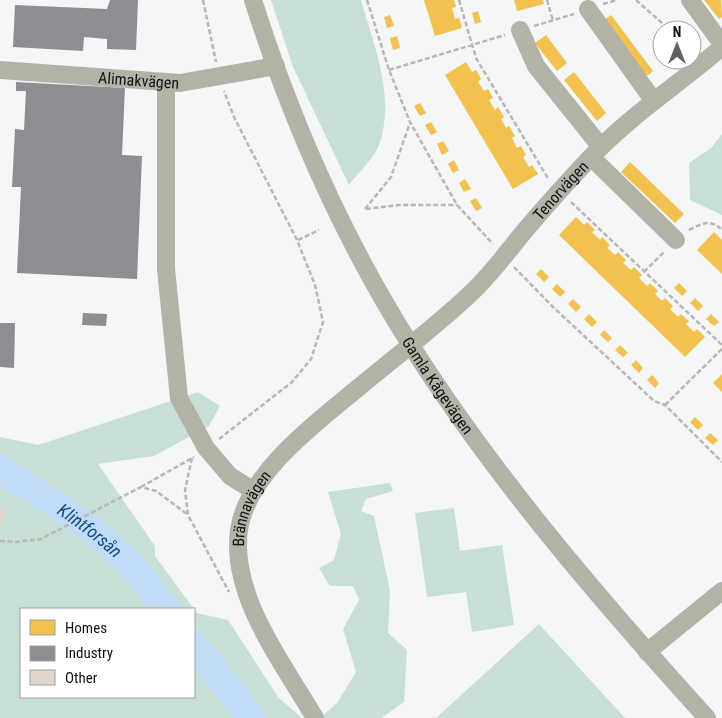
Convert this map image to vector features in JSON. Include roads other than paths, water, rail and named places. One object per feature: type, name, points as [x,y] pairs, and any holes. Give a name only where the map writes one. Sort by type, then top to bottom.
[{"type":"street","name":"Gamla Kågevägen","points":[[253,0],[296,119],[340,221],[410,345],[473,436],[536,519],[647,652],[707,718]]},
{"type":"street","points":[[690,0],[722,46]]},
{"type":"street","points":[[588,9],[653,100]]},
{"type":"street","points":[[520,30],[536,66],[596,152],[676,240]]},
{"type":"street","name":"Tenorvägen","points":[[410,345],[469,295],[596,152],[653,100],[722,46]]},
{"type":"street","name":"Alimakvägen","points":[[0,70],[180,83],[276,66]]},
{"type":"street","points":[[166,82],[166,269],[179,398],[206,448],[230,476],[254,491]]},
{"type":"street","name":"Brännavägen","points":[[315,718],[263,630],[249,601],[240,573],[239,528],[254,491],[294,440],[410,345]]},
{"type":"street","points":[[647,652],[722,591]]},
{"type":"waterway","name":"Klintforsån","points":[[0,469],[84,524],[116,550],[144,580],[165,608]]},
{"type":"waterway","name":"Klintforsån","points":[[195,646],[252,718]]}]
